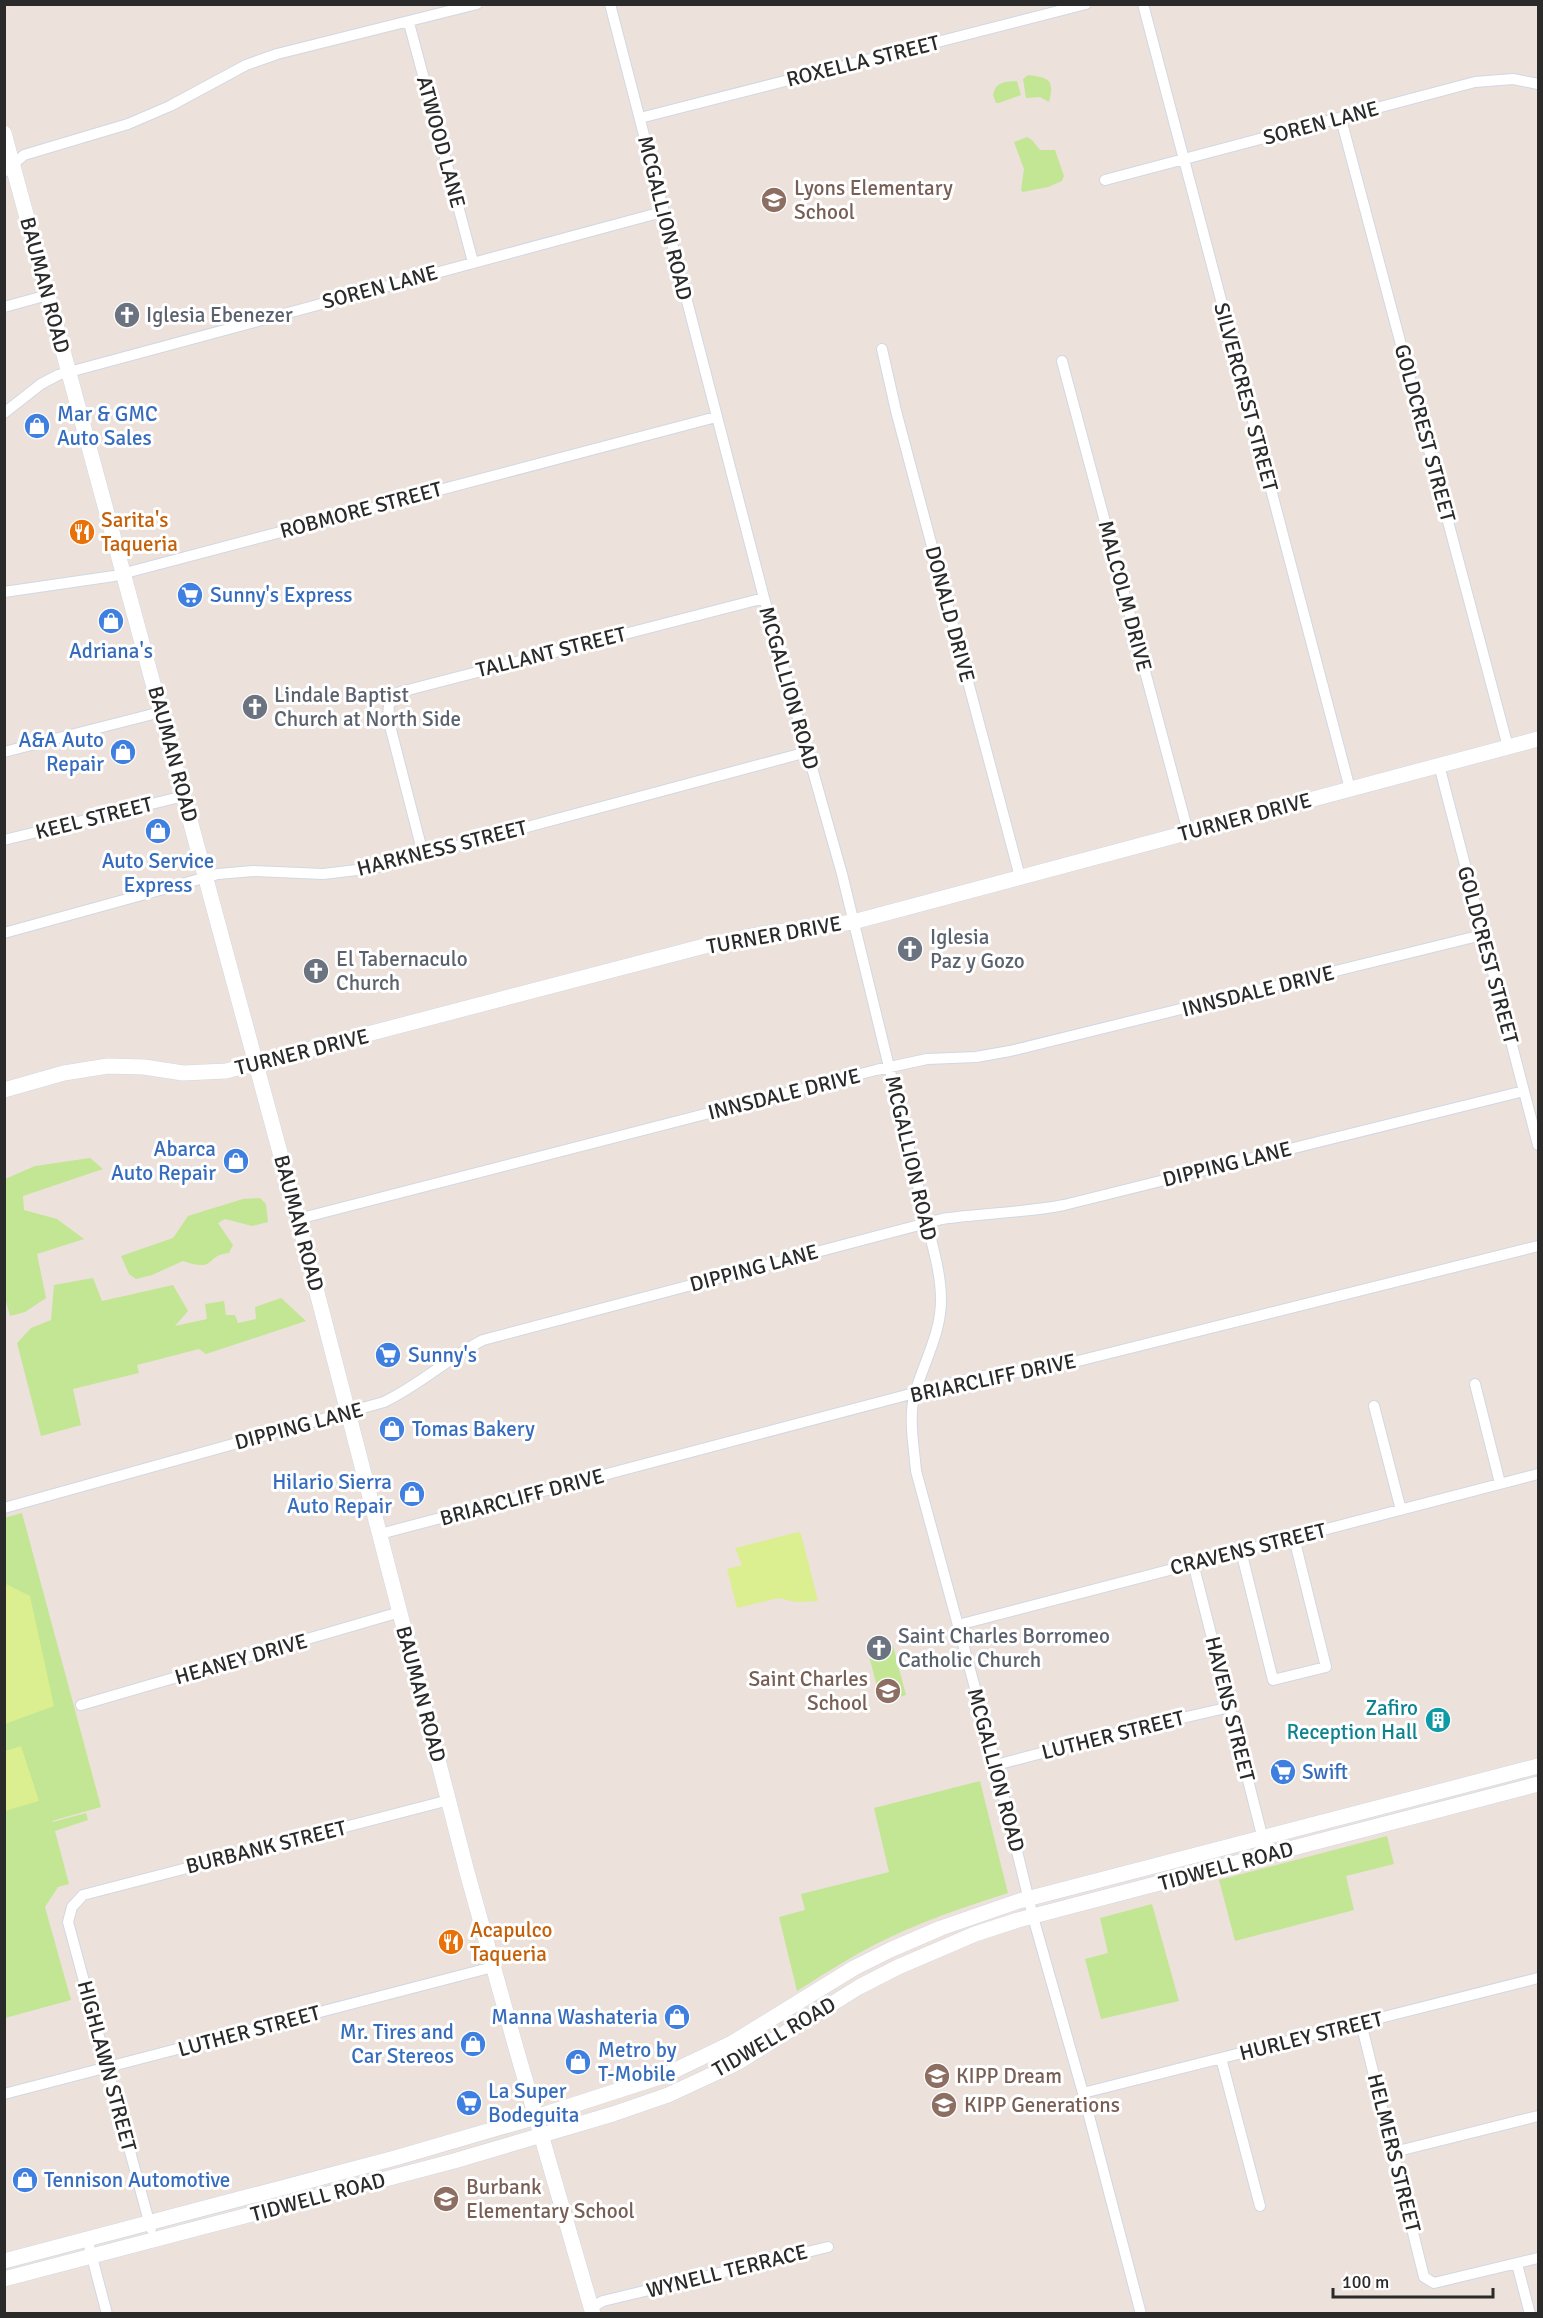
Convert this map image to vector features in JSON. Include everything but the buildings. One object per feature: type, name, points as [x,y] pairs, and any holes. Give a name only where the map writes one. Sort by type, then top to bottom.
[{"type":"street","points":[[8,167],[24,155],[128,124],[170,106],[246,65],[277,54],[477,4]]},
{"type":"street","name":"MCGALLION ROAD","points":[[610,4],[662,212],[764,598],[842,874],[890,1067],[906,1145],[927,1223],[938,1272],[941,1300],[938,1325],[914,1394],[912,1431],[916,1471],[1141,2313]]},
{"type":"street","name":"ROXELLA STREET","points":[[640,118],[1086,4]]},
{"type":"street","name":"SILVERCREST STREET","points":[[1143,4],[1350,789]]},
{"type":"street","name":"ATWOOD LANE","points":[[409,22],[473,262]]},
{"type":"street","name":"SOREN LANE","points":[[1105,180],[1484,81],[1513,79],[1539,84]]},
{"type":"street","name":"GOLDCREST STREET","points":[[1341,118],[1508,747]]},
{"type":"street","name":"BAUMAN ROAD","points":[[4,133],[8,167],[48,295],[206,877],[349,1412],[349,1421],[493,1967],[592,2310]]},
{"type":"street","name":"SOREN LANE","points":[[4,413],[41,384],[68,372],[662,212]]},
{"type":"street","points":[[4,307],[48,295]]},
{"type":"street","name":"DONALD DRIVE","points":[[882,350],[1020,877]]},
{"type":"street","name":"MALCOLM DRIVE","points":[[1062,361],[1188,832]]},
{"type":"street","name":"ROBMORE STREET","points":[[4,592],[123,573],[716,417]]},
{"type":"street","name":"TALLANT STREET","points":[[423,854],[388,718],[389,705],[400,692],[764,598]]},
{"type":"street","points":[[4,752],[161,712]]},
{"type":"street","name":"TURNER DRIVE","points":[[4,1090],[64,1073],[108,1066],[144,1067],[203,1074],[256,1064],[716,943],[762,933],[853,922],[1539,739]]},
{"type":"street","name":"HARKNESS STREET","points":[[4,933],[206,877],[253,871],[323,874],[374,868],[807,752]]},
{"type":"street","name":"GOLDCREST STREET","points":[[1439,765],[1539,1145]]},
{"type":"street","name":"KEEL STREET","points":[[4,840],[184,796]]},
{"type":"street","name":"INNSDALE DRIVE","points":[[298,1219],[890,1067],[927,1059],[976,1057],[1010,1051],[1482,935]]},
{"type":"street","name":"DIPPING LANE","points":[[4,1508],[384,1402],[402,1393],[459,1352],[483,1340],[927,1223],[974,1214],[1035,1210],[1064,1205],[1524,1091]]},
{"type":"street","name":"BRIARCLIFF DRIVE","points":[[380,1534],[983,1376],[1046,1369],[1539,1246]]},
{"type":"street","points":[[1474,1384],[1500,1483]]},
{"type":"street","points":[[1374,1406],[1401,1510]]},
{"type":"street","name":"CRAVENS STREET","points":[[957,1625],[1539,1474]]},
{"type":"street","points":[[1241,1551],[1273,1680],[1300,1674],[1326,1667],[1294,1538]]},
{"type":"street","name":"HAVENS STREET","points":[[1193,1563],[1266,1856]]},
{"type":"street","name":"HEANEY DRIVE","points":[[81,1705],[400,1612]]},
{"type":"street","name":"LUTHER STREET","points":[[996,1765],[1117,1733],[1230,1707]]},
{"type":"street","name":"TIDWELL ROAD","points":[[4,2260],[395,2158],[663,2076],[732,2043],[854,1968],[890,1950],[941,1928],[1029,1898],[1539,1766]]},
{"type":"street","name":"TIDWELL ROAD","points":[[4,2279],[401,2175],[613,2114],[668,2095],[737,2063],[859,1987],[898,1967],[975,1934],[1539,1784]]},
{"type":"street","points":[[1428,1796],[1432,1812]]},
{"type":"street","name":"BURBANK STREET","points":[[83,1895],[449,1800]]},
{"type":"street","name":"HIGHLAWN STREET","points":[[83,1895],[72,1907],[68,1922],[154,2241]]},
{"type":"street","points":[[890,1950],[898,1967]]},
{"type":"street","name":"LUTHER STREET","points":[[4,2094],[493,1967]]},
{"type":"street","name":"HURLEY STREET","points":[[1083,2093],[1539,1978]]},
{"type":"street","points":[[793,2005],[798,2026]]},
{"type":"street","name":"HELMERS STREET","points":[[1361,2023],[1424,2277],[1434,2283],[1517,2264]]},
{"type":"street","points":[[1221,2058],[1260,2206]]},
{"type":"street","points":[[663,2076],[668,2095]]},
{"type":"street","points":[[1394,2152],[1539,2116]]},
{"type":"street","points":[[395,2158],[401,2175]]},
{"type":"street","points":[[274,2189],[277,2208]]},
{"type":"street","points":[[87,2238],[107,2313]]},
{"type":"street","name":"WYNELL TERRACE","points":[[592,2310],[614,2298],[828,2247]]},
{"type":"street","points":[[1530,2313],[1517,2264],[1539,2258]]},
{"type":"green space","points":[[1028,75],[1049,81],[1051,88],[1049,102],[1040,97],[1026,98],[1023,79]]},
{"type":"green space","points":[[1017,81],[1021,95],[996,103],[993,95],[996,87],[1002,83]]},
{"type":"green space","points":[[1027,137],[1040,150],[1055,150],[1064,176],[1062,181],[1048,187],[1023,192],[1021,190],[1024,169],[1014,142]]},
{"type":"green space","points":[[90,1158],[103,1169],[23,1196],[24,1210],[57,1219],[84,1239],[37,1254],[46,1298],[25,1312],[10,1316],[4,1294],[5,1179],[35,1166]]},
{"type":"green space","points":[[260,1198],[266,1204],[268,1222],[252,1226],[225,1219],[218,1223],[233,1245],[229,1253],[221,1254],[201,1265],[183,1261],[152,1275],[136,1279],[129,1274],[121,1256],[173,1238],[188,1216],[243,1199]]},
{"type":"green space","points":[[93,1278],[102,1301],[173,1285],[188,1311],[175,1326],[207,1319],[205,1304],[224,1301],[226,1315],[235,1315],[238,1323],[256,1319],[255,1307],[281,1298],[306,1321],[206,1354],[199,1349],[137,1365],[139,1373],[73,1389],[81,1425],[41,1436],[17,1343],[31,1328],[51,1320],[54,1285]]},
{"type":"green space","points":[[22,1513],[101,1807],[52,1821],[86,1813],[88,1820],[55,1831],[69,1884],[58,1887],[45,1907],[71,2000],[5,2018],[4,1518]]},
{"type":"green space","points":[[798,1532],[801,1534],[818,1601],[796,1602],[779,1598],[737,1608],[727,1569],[742,1565],[735,1548]]},
{"type":"green space","points":[[4,1583],[30,1596],[54,1706],[5,1724]]},
{"type":"green space","points":[[893,1646],[906,1695],[881,1702],[868,1652]]},
{"type":"green space","points":[[21,1746],[39,1801],[5,1811],[5,1751]]},
{"type":"green space","points":[[980,1781],[1008,1893],[939,1916],[886,1939],[797,1991],[779,1917],[805,1910],[801,1894],[889,1872],[874,1808]]},
{"type":"green space","points":[[1387,1836],[1394,1864],[1346,1876],[1354,1910],[1235,1941],[1219,1880]]},
{"type":"green space","points":[[1152,1904],[1179,2001],[1101,2019],[1085,1959],[1108,1953],[1100,1918]]},
{"type":"place","name":"Lyons Elementary School","points":[[774,200]]},
{"type":"place","name":"Iglesia Ebenezer","points":[[127,315]]},
{"type":"place","name":"Mar & GMC Auto Sales","points":[[37,426]]},
{"type":"place","name":"Sarita's Taqueria","points":[[82,532]]},
{"type":"place","name":"Sunny's Express","points":[[190,595]]},
{"type":"place","name":"Adriana's","points":[[111,621]]},
{"type":"place","name":"Lindale Baptist Church at North Side","points":[[255,707]]},
{"type":"place","name":"A&A Auto Repair","points":[[123,752]]},
{"type":"place","name":"Auto Service Express","points":[[158,831]]},
{"type":"place","name":"Iglesia Paz y Gozo","points":[[910,949]]},
{"type":"place","name":"El Tabernaculo Church","points":[[316,971]]},
{"type":"place","name":"Abarca Auto Repair","points":[[236,1161]]},
{"type":"place","name":"Sunny's","points":[[388,1355]]},
{"type":"place","name":"Tomas Bakery","points":[[392,1429]]},
{"type":"place","name":"Hilario Sierra Auto Repair","points":[[412,1494]]},
{"type":"place","name":"Saint Charles Borromeo Catholic Church","points":[[879,1648]]},
{"type":"place","name":"Saint Charles School","points":[[888,1691]]},
{"type":"place","name":"Zafiro Reception Hall","points":[[1438,1720]]},
{"type":"place","name":"Swift","points":[[1283,1772]]},
{"type":"place","name":"Acapulco Taqueria","points":[[451,1942]]},
{"type":"place","name":"Manna Washateria","points":[[677,2017]]},
{"type":"place","name":"Mr. Tires and Car Stereos","points":[[473,2044]]},
{"type":"place","name":"Metro by T-Mobile","points":[[578,2062]]},
{"type":"place","name":"KIPP Dream","points":[[937,2076]]},
{"type":"place","name":"La Super Bodeguita","points":[[469,2103]]},
{"type":"place","name":"KIPP Generations","points":[[944,2105]]},
{"type":"place","name":"Tennison Automotive","points":[[25,2180]]},
{"type":"place","name":"Burbank Elementary School","points":[[446,2199]]}]
